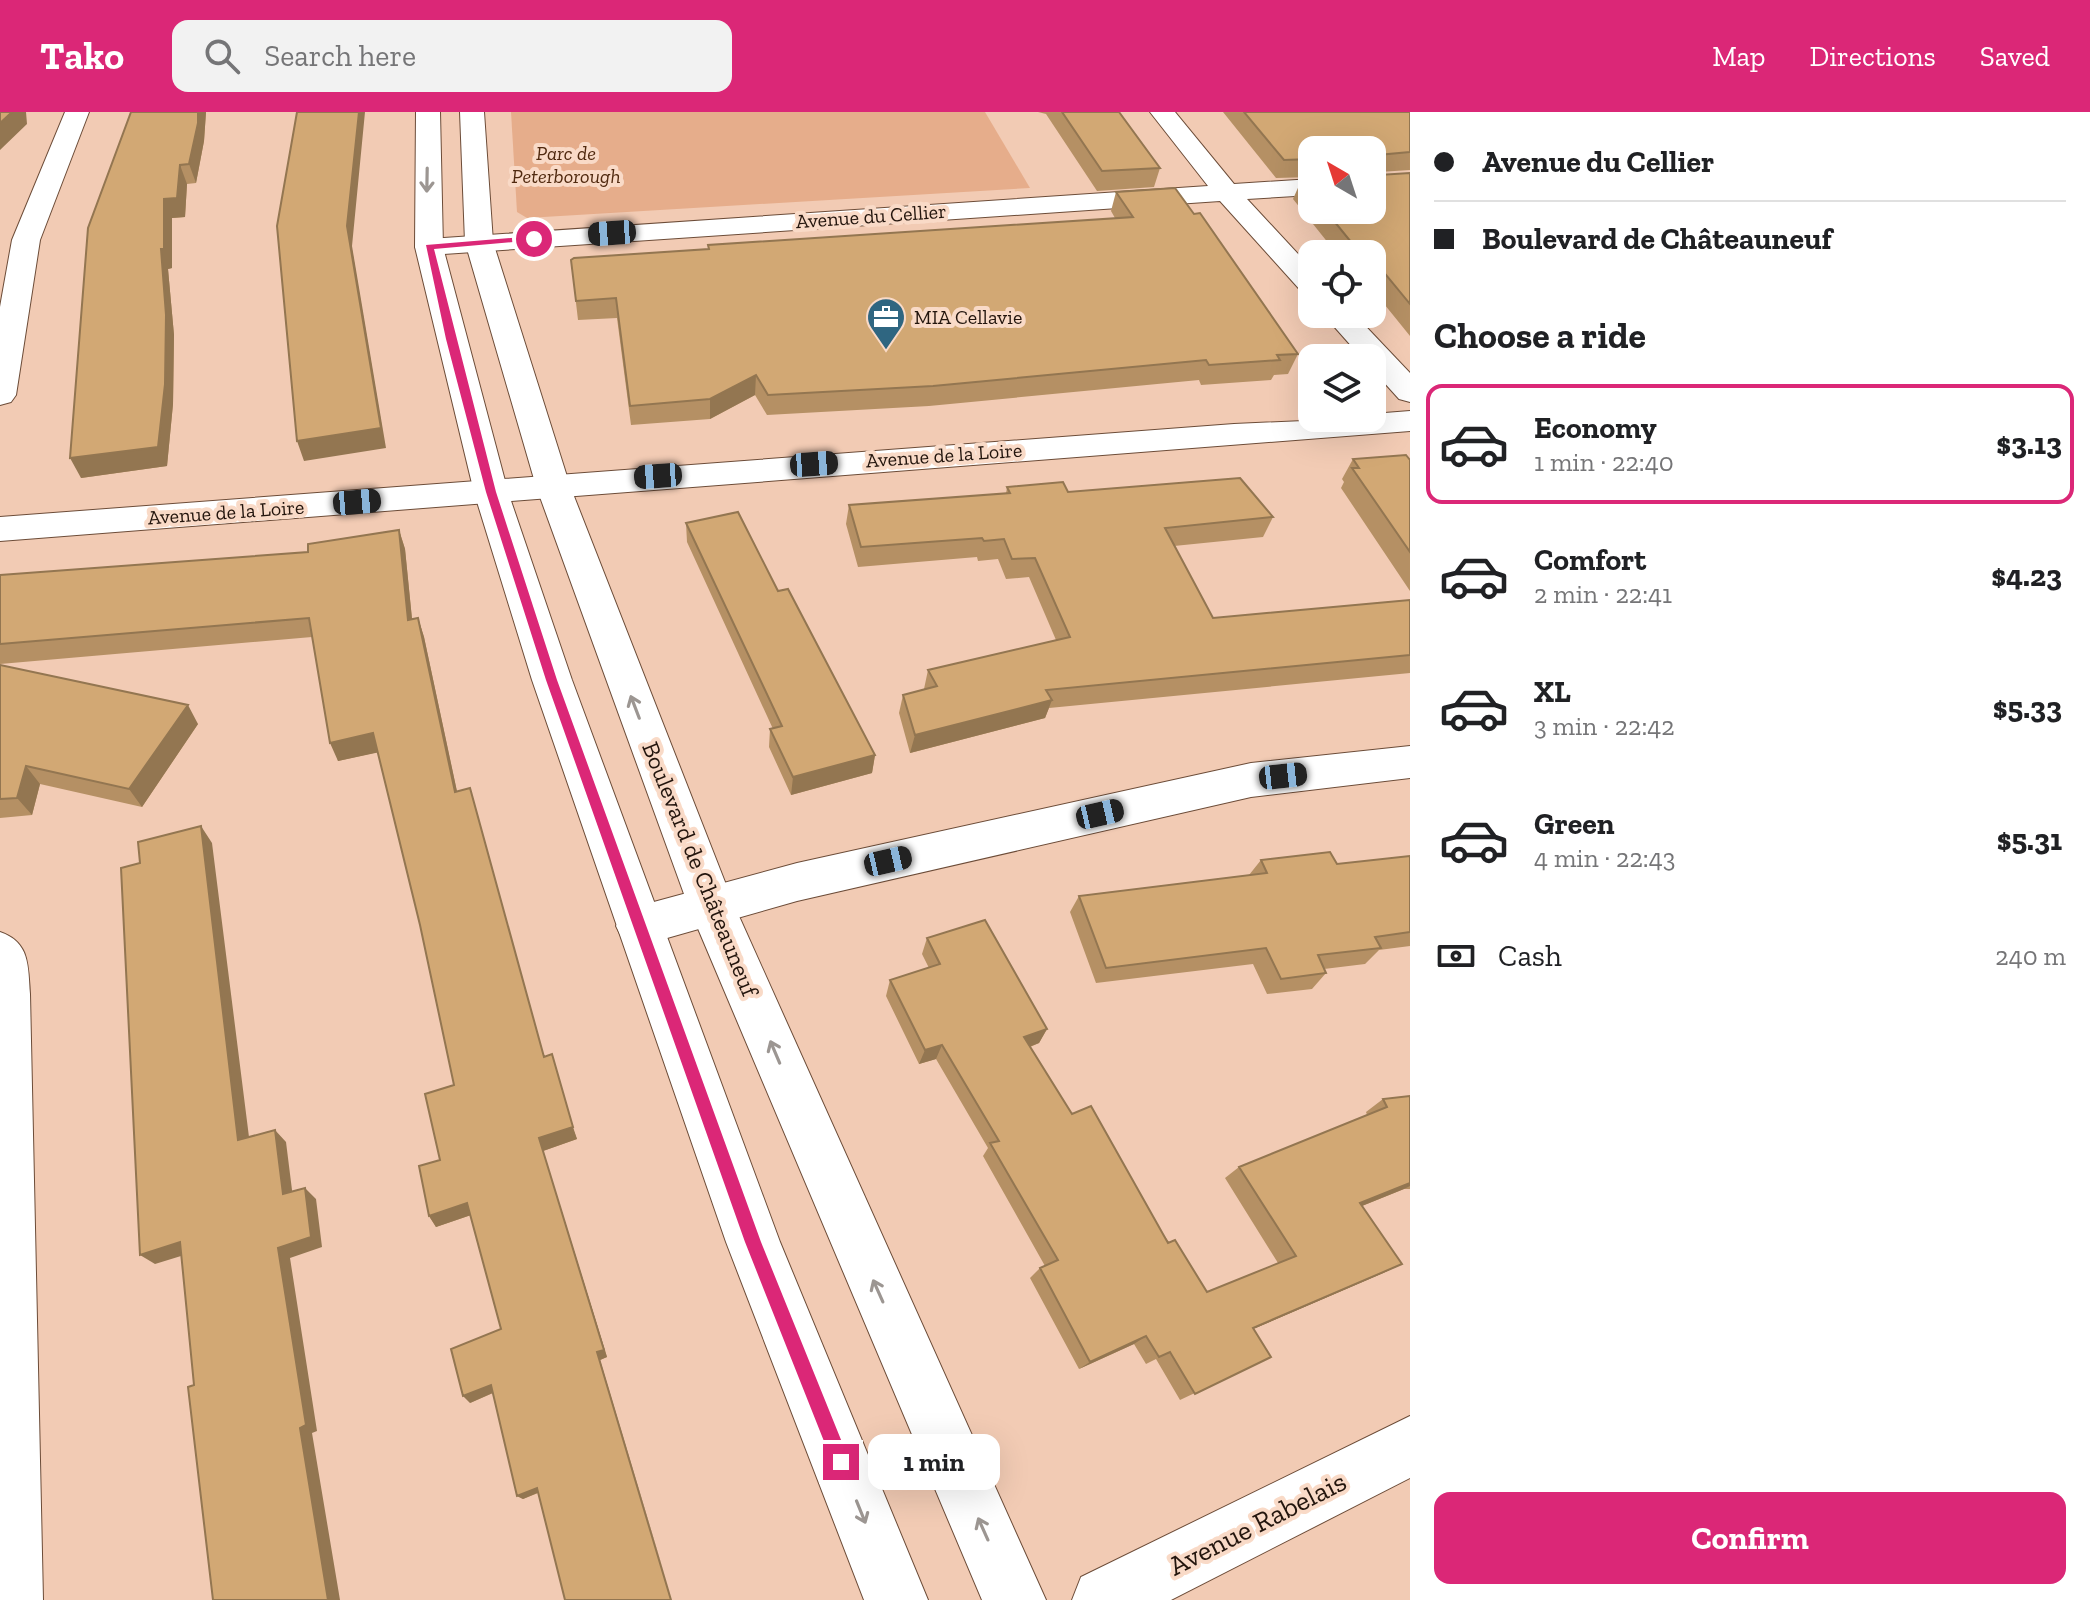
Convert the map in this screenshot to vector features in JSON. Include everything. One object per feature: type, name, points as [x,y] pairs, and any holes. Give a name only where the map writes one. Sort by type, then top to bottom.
[{"type":"street","points":[[0,395],[26,240],[77,112]]},
{"type":"street","points":[[428,112],[429,247],[491,492],[552,680],[753,1242],[896,1600]]},
{"type":"street","name":"Boulevard de Châteauneuf","points":[[472,112],[479,242],[553,486],[711,905],[1014,1600]]},
{"type":"street","points":[[1162,112],[1226,192],[1298,271]]},
{"type":"street","name":"Avenue du Cellier","points":[[429,247],[1298,188]]},
{"type":"street","points":[[1351,328],[1410,392]]},
{"type":"street","name":"Avenue de la Loire","points":[[0,529],[1410,421]]},
{"type":"street","points":[[639,926],[797,882],[1251,780],[1410,762]]},
{"type":"street","points":[[0,952],[4,958],[6,994],[11,1600]]},
{"type":"street","name":"Avenue Rabelais","points":[[1104,1600],[1410,1446]]},
{"type":"green space","name":"Parc de Peterborough","points":[[511,112],[985,112],[1030,188],[527,218],[517,212]]},
{"type":"building","points":[[0,112],[12,112],[0,123]]},
{"type":"building","points":[[131,112],[198,112],[189,164],[180,165],[177,198],[164,199],[164,249],[161,249],[166,315],[165,384],[158,447],[70,458],[88,228]]},
{"type":"building","points":[[297,112],[359,112],[347,226],[381,428],[297,441],[277,226]]},
{"type":"building","points":[[1062,112],[1119,112],[1160,168],[1102,171]]},
{"type":"building","points":[[1244,112],[1410,112],[1410,152],[1386,154],[1386,136],[1298,136],[1298,160],[1284,160]]},
{"type":"building","points":[[1410,173],[1410,304],[1386,275],[1386,240],[1349,240],[1336,224],[1386,224],[1386,175]]},
{"type":"building","points":[[1175,188],[1194,214],[1200,213],[1298,354],[1277,355],[1280,360],[1209,365],[1206,360],[933,386],[768,395],[756,375],[710,399],[630,406],[616,298],[576,301],[571,260],[574,258],[709,249],[708,245],[1133,217],[1116,192]]},
{"type":"building","points":[[1406,455],[1410,460],[1410,552],[1352,468],[1359,468],[1353,459]]},
{"type":"building","points":[[1240,478],[1273,517],[1165,528],[1213,618],[1410,600],[1410,655],[1046,690],[1052,700],[915,735],[903,695],[937,686],[928,670],[1070,637],[1035,558],[1012,559],[1004,539],[861,547],[849,505],[1010,493],[1007,487],[1063,482],[1068,492]]},
{"type":"building","points":[[738,512],[778,591],[788,589],[875,755],[793,777],[770,729],[782,726],[686,523]]},
{"type":"building","points":[[399,530],[408,620],[418,618],[455,792],[470,788],[544,1057],[552,1054],[573,1127],[539,1138],[604,1350],[597,1352],[671,1600],[565,1600],[537,1488],[517,1496],[491,1385],[463,1396],[451,1349],[501,1329],[467,1203],[429,1216],[419,1166],[440,1160],[425,1094],[454,1085],[420,925],[373,733],[330,743],[309,618],[0,644],[0,575],[308,552],[308,544]]},
{"type":"building","points":[[0,665],[188,705],[129,789],[26,766],[17,798],[0,799]]},
{"type":"building","points":[[201,826],[238,1140],[275,1130],[283,1194],[305,1188],[311,1237],[278,1248],[306,1425],[300,1428],[328,1600],[213,1600],[188,1387],[194,1385],[180,1242],[140,1255],[121,868],[140,863],[138,842]]},
{"type":"building","points":[[1330,852],[1337,864],[1410,856],[1410,932],[1375,937],[1381,948],[1318,955],[1326,973],[1281,979],[1266,948],[1106,968],[1079,896],[1267,873],[1261,860]]},
{"type":"building","points":[[985,920],[1047,1029],[1024,1037],[1072,1114],[1091,1106],[1168,1243],[1175,1240],[1207,1292],[1296,1256],[1239,1167],[1387,1107],[1383,1099],[1410,1096],[1410,1183],[1360,1203],[1402,1264],[1253,1328],[1271,1357],[1195,1394],[1170,1352],[1159,1357],[1146,1336],[1090,1362],[1040,1268],[1058,1260],[990,1143],[999,1141],[942,1045],[925,1050],[890,980],[940,964],[927,938]]},
{"type":"place","name":"MIA Cellavie","points":[[886,351]]},
{"type":"route","points":[[534,239],[429,247],[450,339],[491,492],[552,680],[753,1242],[841,1462]]}]
